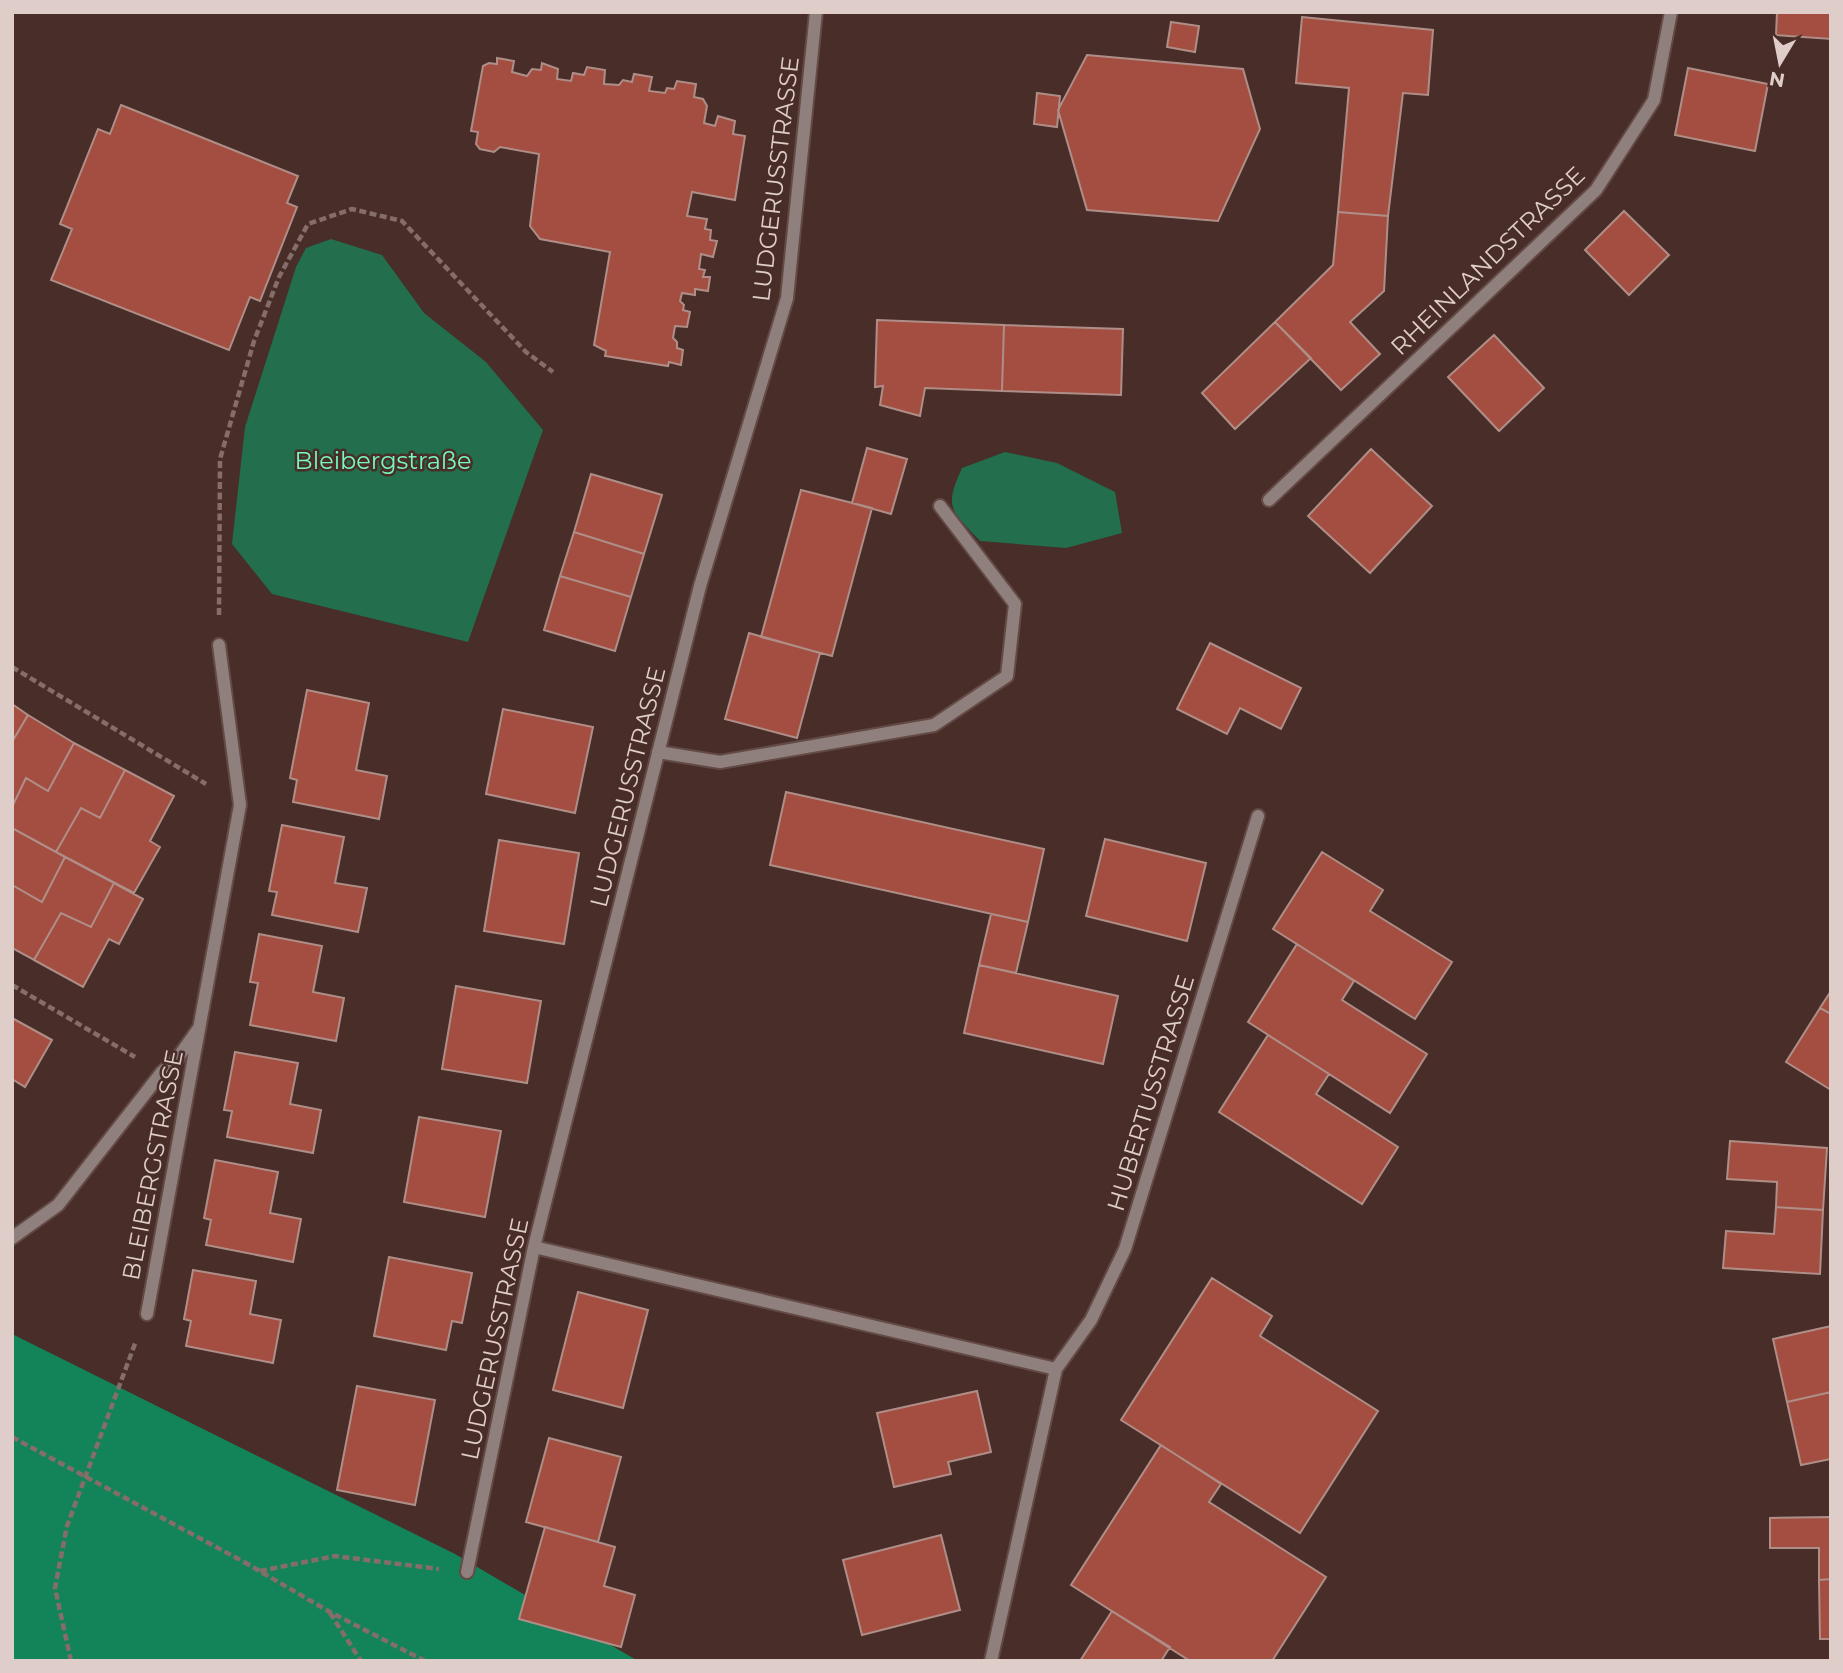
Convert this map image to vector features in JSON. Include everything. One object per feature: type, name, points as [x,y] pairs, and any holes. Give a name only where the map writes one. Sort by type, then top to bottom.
[{"type":"street","name":"LUDGERUSSTRASSE","points":[[467,1572],[534,1247],[658,752],[700,586],[787,298],[816,12]]},
{"type":"street","name":"RHEINLANDSTRASSE","points":[[1269,500],[1596,190],[1654,100],[1671,12]]},
{"type":"street","points":[[658,752],[720,762],[934,725],[1007,676],[1014,604],[940,506]]},
{"type":"street","name":"BLEIBERGSTRASSE","points":[[147,1314],[240,805],[219,645]]},
{"type":"street","name":"HUBERTUSSTRASSE","points":[[991,1661],[1056,1369],[1091,1320],[1125,1249],[1258,816]]},
{"type":"street","name":"BLEIBERGSTRASSE","points":[[12,1238],[58,1205],[162,1072],[177,1059],[201,1024]]},
{"type":"street","points":[[534,1247],[1056,1369]]},
{"type":"path","points":[[219,645],[220,459],[254,341],[279,277],[308,224],[352,209],[402,221],[526,352],[553,372]]},
{"type":"path","points":[[12,667],[240,805]]},
{"type":"path","points":[[12,985],[162,1072]]},
{"type":"path","points":[[71,1661],[55,1588],[67,1526],[147,1314]]},
{"type":"path","points":[[12,1437],[244,1562],[330,1612],[425,1661]]},
{"type":"path","points":[[260,1571],[335,1556],[467,1572]]},
{"type":"path","points":[[330,1612],[361,1661]]},
{"type":"green space","name":"Bleibergstraße","points":[[331,239],[382,255],[424,313],[486,362],[543,430],[468,642],[272,594],[232,544],[245,427],[296,267],[306,248]]},
{"type":"green space","points":[[1005,452],[1057,463],[1115,492],[1122,533],[1066,548],[980,541],[953,509],[953,492],[962,468]]},
{"type":"green space","points":[[12,1334],[455,1554],[638,1661],[12,1661]]},
{"type":"building","points":[[1777,12],[1831,12],[1831,39],[1776,35]]},
{"type":"building","points":[[1302,17],[1433,30],[1428,95],[1403,93],[1388,216],[1338,212],[1349,88],[1296,83]]},
{"type":"building","points":[[1171,22],[1199,26],[1195,52],[1167,47]]},
{"type":"building","points":[[1087,55],[1243,69],[1260,129],[1218,221],[1087,210],[1058,110]]},
{"type":"building","points":[[497,58],[514,61],[512,72],[527,76],[532,69],[541,70],[542,63],[558,69],[557,79],[571,81],[573,73],[584,75],[587,67],[605,70],[604,84],[619,85],[623,80],[632,82],[634,74],[652,77],[649,91],[665,93],[667,88],[674,89],[677,81],[696,84],[694,97],[703,99],[707,106],[704,123],[715,126],[718,116],[735,121],[733,134],[745,136],[735,200],[692,192],[687,216],[707,219],[705,229],[711,230],[710,240],[717,241],[713,257],[701,254],[699,269],[705,270],[703,277],[710,277],[708,291],[695,289],[695,295],[682,293],[680,301],[684,305],[683,310],[690,312],[687,327],[675,326],[673,338],[677,342],[677,348],[683,350],[681,365],[669,362],[668,366],[605,356],[606,351],[594,345],[610,252],[540,239],[530,226],[539,154],[500,147],[494,152],[480,149],[476,144],[478,132],[471,131],[483,66],[489,63],[497,64]]},
{"type":"building","points":[[1688,68],[1768,84],[1755,151],[1675,135]]},
{"type":"building","points":[[1037,93],[1060,96],[1057,127],[1034,124]]},
{"type":"building","points":[[121,105],[298,176],[287,203],[297,207],[260,301],[250,297],[229,350],[51,280],[72,229],[60,224],[98,129],[110,134]]},
{"type":"building","points":[[1624,211],[1669,255],[1629,295],[1585,250]]},
{"type":"building","points":[[1338,212],[1388,216],[1384,291],[1350,322],[1380,354],[1341,390],[1275,322],[1333,265]]},
{"type":"building","points":[[877,320],[1004,325],[1002,391],[925,388],[920,416],[880,405],[883,386],[875,387]]},
{"type":"building","points":[[1275,322],[1311,358],[1235,429],[1202,393]]},
{"type":"building","points":[[1004,325],[1123,329],[1121,395],[1002,391]]},
{"type":"building","points":[[1494,335],[1544,388],[1499,431],[1448,377]]},
{"type":"building","points":[[867,448],[907,459],[891,514],[852,503]]},
{"type":"building","points":[[1371,449],[1432,506],[1370,573],[1308,516]]},
{"type":"building","points":[[591,474],[662,495],[644,554],[574,532]]},
{"type":"building","points":[[801,490],[872,508],[832,656],[761,637]]},
{"type":"building","points":[[574,532],[644,554],[631,597],[560,576]]},
{"type":"building","points":[[560,576],[631,597],[615,651],[544,630]]},
{"type":"building","points":[[749,633],[820,653],[797,738],[725,719]]},
{"type":"building","points":[[1210,643],[1301,688],[1281,729],[1240,708],[1227,734],[1177,709]]},
{"type":"building","points":[[307,690],[369,703],[356,770],[387,776],[379,819],[293,802],[297,780],[290,778]]},
{"type":"building","points":[[12,704],[28,715],[12,742]]},
{"type":"building","points":[[503,709],[593,727],[575,813],[486,794]]},
{"type":"building","points":[[28,715],[74,743],[48,791],[26,778],[12,807],[12,742]]},
{"type":"building","points":[[74,743],[125,770],[100,818],[81,808],[56,852],[12,828],[12,807],[26,778],[48,791]]},
{"type":"building","points":[[125,770],[174,796],[150,841],[160,847],[134,893],[56,852],[81,808],[100,818]]},
{"type":"building","points":[[786,792],[1044,849],[1028,922],[770,865]]},
{"type":"building","points":[[282,825],[344,837],[335,883],[367,888],[358,932],[272,915],[277,892],[269,891]]},
{"type":"building","points":[[12,828],[65,857],[42,902],[12,885]]},
{"type":"building","points":[[1105,839],[1206,863],[1187,941],[1086,916]]},
{"type":"building","points":[[499,840],[579,853],[564,944],[484,931]]},
{"type":"building","points":[[1322,852],[1383,890],[1370,911],[1452,962],[1415,1019],[1273,929]]},
{"type":"building","points":[[65,857],[114,883],[91,927],[61,913],[34,960],[12,948],[12,885],[42,902]]},
{"type":"building","points":[[114,883],[143,899],[119,944],[109,939],[83,987],[34,960],[61,913],[91,927]]},
{"type":"building","points":[[991,914],[1028,922],[1016,973],[979,965]]},
{"type":"building","points":[[259,934],[322,946],[313,992],[344,998],[336,1041],[250,1025],[258,983],[250,982]]},
{"type":"building","points":[[1297,944],[1354,981],[1342,1000],[1427,1054],[1390,1113],[1248,1022]]},
{"type":"building","points":[[979,965],[1118,996],[1103,1064],[964,1033]]},
{"type":"building","points":[[456,986],[541,1001],[527,1083],[442,1069]]},
{"type":"building","points":[[1831,991],[1831,1014],[1820,1008]]},
{"type":"building","points":[[1820,1008],[1831,1014],[1831,1090],[1786,1062]]},
{"type":"building","points":[[12,1018],[52,1040],[25,1087],[12,1079]]},
{"type":"building","points":[[1268,1035],[1329,1074],[1316,1094],[1398,1147],[1362,1204],[1219,1112]]},
{"type":"building","points":[[235,1052],[298,1063],[290,1104],[321,1110],[313,1153],[227,1137],[232,1111],[224,1110]]},
{"type":"building","points":[[419,1117],[501,1131],[485,1217],[404,1202]]},
{"type":"building","points":[[1730,1141],[1827,1148],[1823,1210],[1776,1207],[1777,1182],[1727,1179]]},
{"type":"building","points":[[215,1160],[278,1172],[270,1213],[301,1219],[293,1262],[206,1245],[211,1220],[204,1218]]},
{"type":"building","points":[[1776,1207],[1823,1210],[1820,1274],[1723,1268],[1726,1231],[1774,1234]]},
{"type":"building","points":[[389,1257],[472,1273],[462,1323],[452,1321],[446,1350],[374,1336]]},
{"type":"building","points":[[193,1270],[256,1281],[250,1314],[281,1320],[273,1363],[186,1346],[191,1321],[184,1319]]},
{"type":"building","points":[[1212,1278],[1272,1316],[1260,1336],[1378,1411],[1300,1533],[1121,1420]]},
{"type":"building","points":[[578,1292],[648,1310],[623,1408],[553,1390]]},
{"type":"building","points":[[1831,1326],[1831,1392],[1787,1402],[1773,1339]]},
{"type":"building","points":[[357,1386],[435,1400],[415,1505],[337,1490]]},
{"type":"building","points":[[977,1391],[991,1452],[948,1462],[951,1474],[894,1487],[877,1413]]},
{"type":"building","points":[[1831,1392],[1831,1459],[1801,1465],[1787,1402]]},
{"type":"building","points":[[549,1438],[621,1457],[598,1542],[526,1522]]},
{"type":"building","points":[[1161,1445],[1221,1484],[1209,1502],[1326,1577],[1272,1661],[1190,1661],[1071,1585]]},
{"type":"building","points":[[1831,1517],[1831,1579],[1819,1580],[1819,1548],[1770,1548],[1770,1518]]},
{"type":"building","points":[[545,1527],[615,1547],[604,1586],[635,1595],[621,1647],[519,1619]]},
{"type":"building","points":[[941,1535],[960,1610],[862,1635],[843,1560]]},
{"type":"building","points":[[1831,1579],[1831,1639],[1820,1639],[1819,1580]]},
{"type":"building","points":[[1112,1611],[1170,1647],[1161,1661],[1080,1661]]}]
